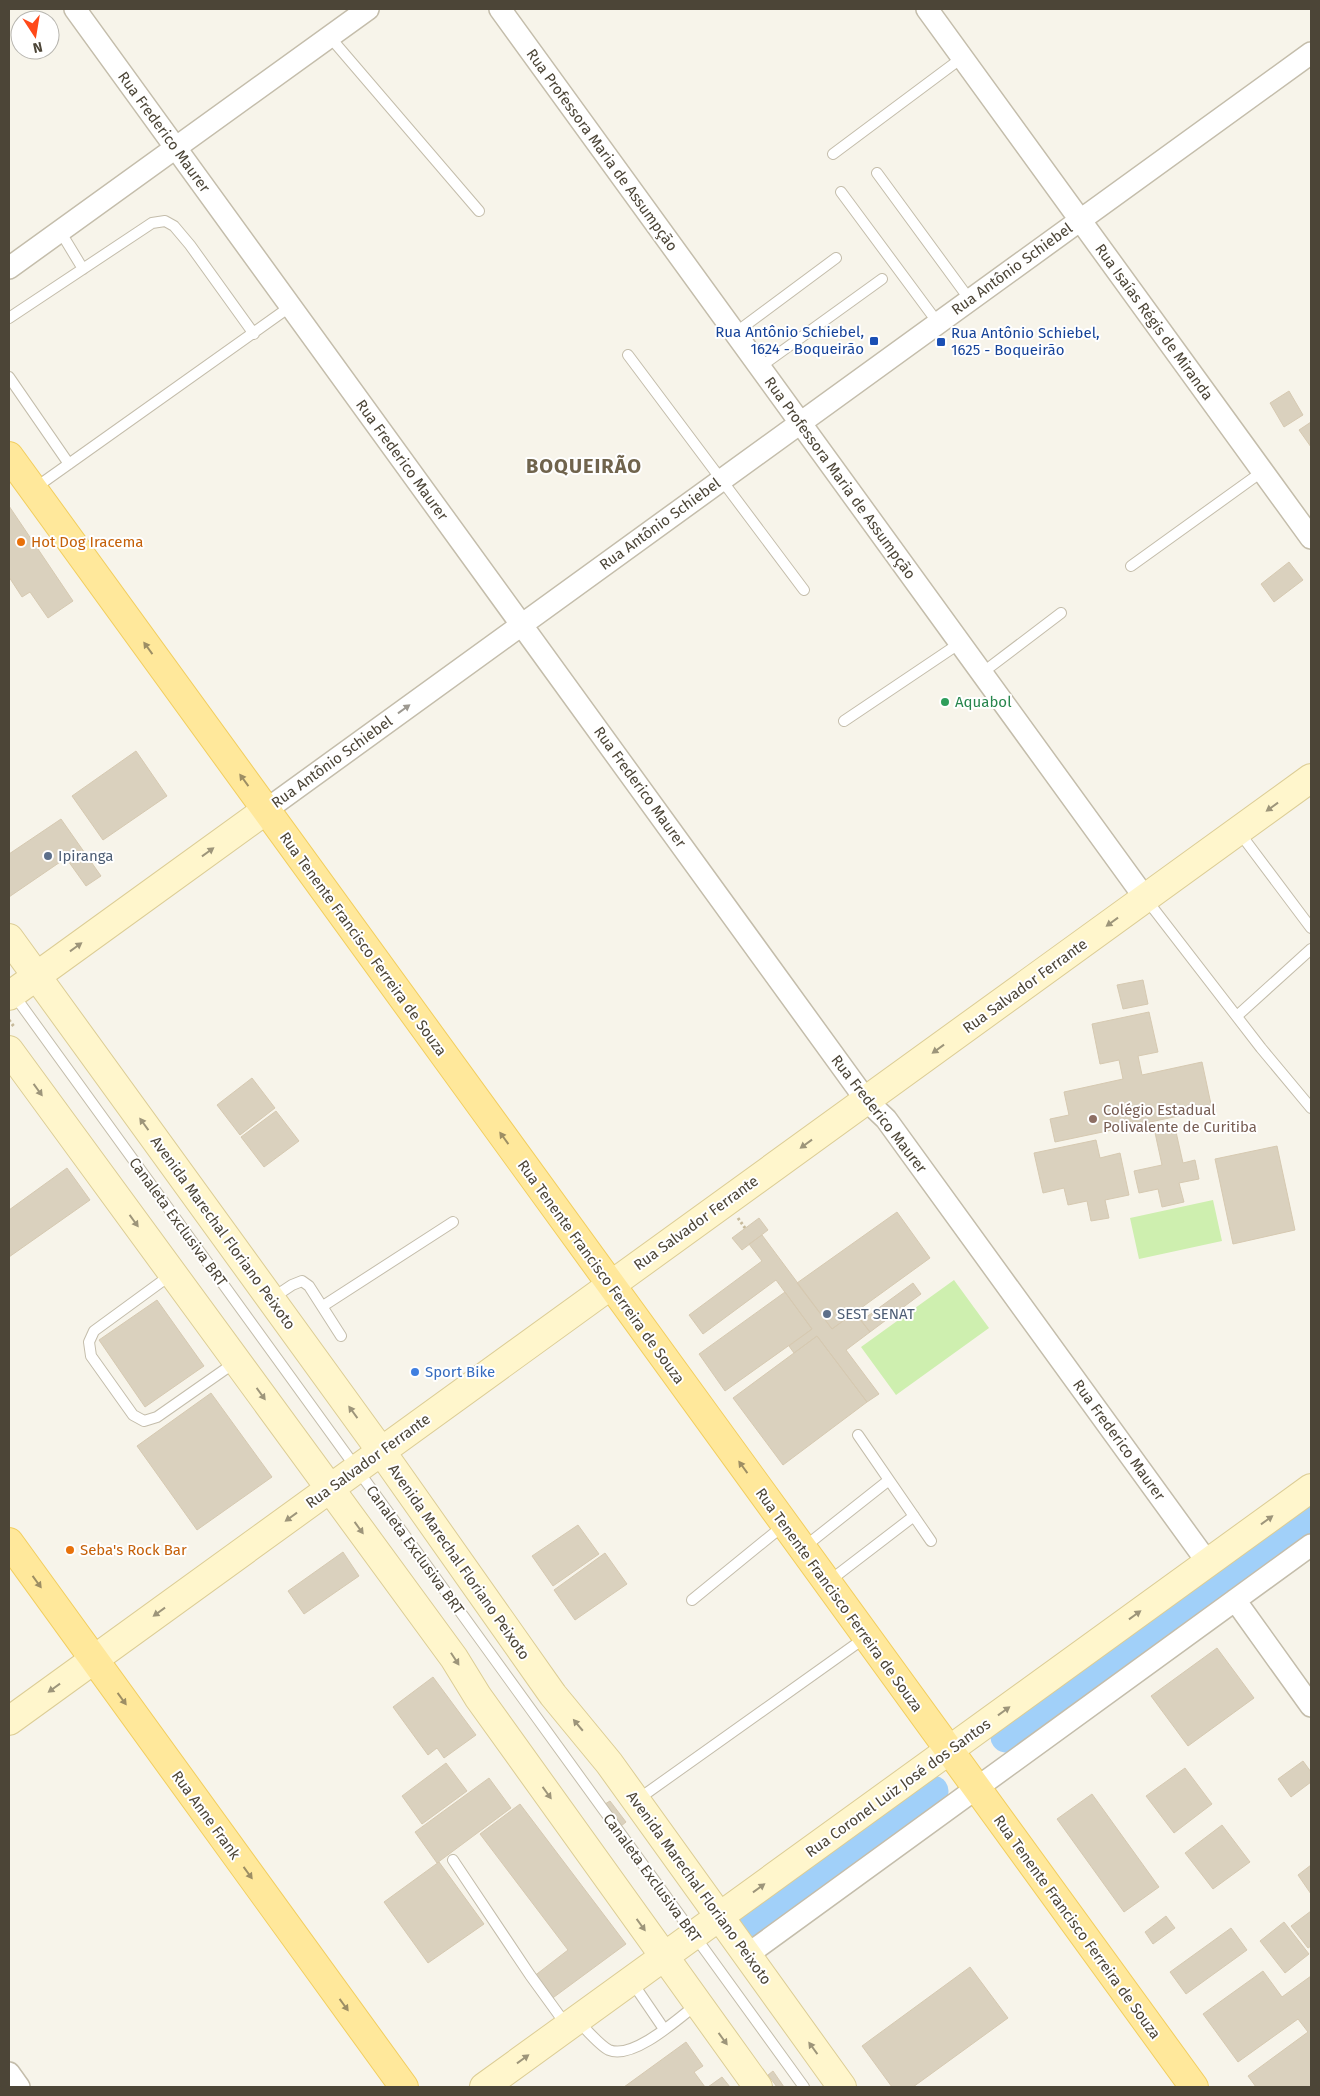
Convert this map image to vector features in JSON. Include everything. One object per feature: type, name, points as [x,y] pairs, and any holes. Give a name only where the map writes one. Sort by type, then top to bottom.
[{"type":"main road","name":"Rua Tenente Francisco Ferreira de Souza","points":[[9,456],[1194,2087]]},
{"type":"main road","name":"Rua Anne Frank","points":[[9,1542],[404,2087]]},
{"type":"street","name":"Rua Frederico Maurer","points":[[75,9],[866,1100],[886,1119],[1208,1563]]},
{"type":"street","points":[[9,268],[368,9]]},
{"type":"street","name":"Rua Professora Maria de Assumpção","points":[[500,9],[1145,898]]},
{"type":"street","name":"Rua Isaías Régis de Miranda","points":[[927,9],[1311,538]]},
{"type":"street","name":"Rua Antônio Schiebel","points":[[10,992],[37,976],[1311,53]]},
{"type":"street","name":"Rua Salvador Ferrante","points":[[9,1721],[1311,778]]},
{"type":"street","name":"Avenida Marechal Floriano Peixoto","points":[[9,938],[381,1451],[553,1695],[598,1749],[842,2087]]},
{"type":"street","points":[[9,1050],[454,1658],[478,1697],[758,2087]]},
{"type":"street","name":"Rua Coronel Luiz José dos Santos","points":[[484,2087],[1311,1488]]},
{"type":"street","points":[[747,1955],[1311,1545]]},
{"type":"street","points":[[1235,1600],[1311,1706]]},
{"type":"street","points":[[9,2073],[19,2087]]},
{"type":"lane","points":[[330,36],[479,211]]},
{"type":"lane","points":[[833,154],[963,58]]},
{"type":"lane","points":[[878,173],[970,300]]},
{"type":"lane","points":[[841,192],[938,323]]},
{"type":"lane","points":[[9,318],[152,223],[165,221],[174,226],[190,245],[254,334]]},
{"type":"lane","points":[[60,232],[83,269]]},
{"type":"lane","points":[[735,333],[836,258]]},
{"type":"lane","points":[[760,367],[882,279]]},
{"type":"lane","points":[[33,490],[291,306]]},
{"type":"lane","points":[[628,356],[804,590]]},
{"type":"lane","points":[[9,377],[69,464]]},
{"type":"lane","points":[[1132,566],[1263,471]]},
{"type":"lane","points":[[982,673],[1061,613]]},
{"type":"lane","points":[[844,721],[960,643]]},
{"type":"lane","points":[[1238,831],[1311,928]]},
{"type":"lane","points":[[1145,898],[1261,1048],[1311,1108]]},
{"type":"lane","points":[[1236,1016],[1311,949]]},
{"type":"lane","name":"Canaleta Exclusiva BRT","points":[[10,992],[804,2087]]},
{"type":"lane","points":[[323,1306],[454,1222]]},
{"type":"lane","points":[[173,1274],[94,1331],[89,1342],[91,1356],[133,1415],[144,1421],[157,1417],[237,1361]]},
{"type":"lane","points":[[271,1299],[292,1285],[302,1281],[310,1286],[341,1336]]},
{"type":"lane","points":[[858,1435],[931,1541]]},
{"type":"lane","points":[[802,1548],[889,1480]]},
{"type":"lane","points":[[827,1583],[914,1516]]},
{"type":"lane","points":[[692,1600],[785,1524]]},
{"type":"lane","points":[[636,1801],[866,1637]]},
{"type":"lane","points":[[453,1860],[530,1975],[572,2023],[608,2050],[622,2052],[636,2048],[698,2004]]},
{"type":"lane","points":[[631,1981],[664,2029]]},
{"type":"green space","points":[[1213,1200],[1222,1241],[1139,1259],[1130,1218]]},
{"type":"green space","points":[[954,1280],[989,1328],[896,1395],[861,1347]]},
{"type":"building","points":[[1289,391],[1303,415],[1284,427],[1270,403]]},
{"type":"building","points":[[1311,422],[1311,447],[1299,430]]},
{"type":"building","name":"Hot Dog Iracema","points":[[9,506],[73,601],[48,618],[30,592],[22,597],[9,577]]},
{"type":"building","points":[[1289,562],[1303,580],[1274,602],[1261,584]]},
{"type":"building","points":[[136,751],[167,796],[103,840],[72,796]]},
{"type":"building","name":"Ipiranga","points":[[61,819],[101,876],[86,886],[66,858],[9,897],[9,854]]},
{"type":"building","points":[[1143,980],[1148,1004],[1123,1009],[1117,985]]},
{"type":"building","points":[[1149,1012],[1158,1052],[1138,1056],[1142,1075],[1202,1062],[1212,1109],[1055,1142],[1050,1119],[1069,1115],[1064,1092],[1123,1079],[1119,1060],[1100,1064],[1092,1024]]},
{"type":"building","points":[[252,1078],[275,1108],[240,1135],[217,1105]]},
{"type":"building","points":[[276,1111],[299,1141],[264,1167],[241,1137]]},
{"type":"building","points":[[1174,1123],[1183,1163],[1195,1160],[1199,1179],[1179,1183],[1184,1202],[1162,1207],[1158,1189],[1139,1193],[1134,1171],[1162,1165],[1154,1128]]},
{"type":"building","points":[[1096,1140],[1100,1158],[1120,1153],[1129,1195],[1105,1200],[1109,1218],[1091,1221],[1087,1201],[1068,1205],[1064,1188],[1043,1193],[1034,1153]]},
{"type":"building","points":[[1277,1146],[1295,1230],[1233,1244],[1215,1159]]},
{"type":"building","points":[[67,1168],[90,1200],[9,1257],[9,1210]]},
{"type":"building","points":[[897,1212],[930,1258],[832,1329],[797,1283]]},
{"type":"building","points":[[759,1218],[768,1230],[742,1250],[732,1238]]},
{"type":"building","points":[[762,1235],[832,1329],[855,1312],[870,1332],[846,1350],[879,1394],[867,1402],[817,1336],[794,1353],[789,1346],[812,1329],[776,1280],[703,1334],[689,1315],[762,1261],[749,1244]]},
{"type":"building","points":[[913,1283],[921,1294],[870,1332],[861,1321]]},
{"type":"building","points":[[785,1292],[812,1329],[725,1391],[699,1354]]},
{"type":"building","points":[[157,1300],[204,1366],[145,1407],[99,1340]]},
{"type":"building","points":[[817,1336],[867,1402],[783,1465],[733,1398]]},
{"type":"building","points":[[211,1393],[272,1477],[197,1530],[137,1446]]},
{"type":"building","points":[[578,1525],[599,1554],[553,1586],[532,1556]]},
{"type":"building","points":[[343,1552],[359,1576],[304,1614],[288,1591]]},
{"type":"building","points":[[605,1553],[627,1584],[575,1620],[554,1590]]},
{"type":"building","points":[[1217,1648],[1254,1698],[1188,1746],[1151,1696]]},
{"type":"building","points":[[433,1677],[476,1735],[444,1758],[437,1748],[428,1755],[393,1707]]},
{"type":"building","points":[[1303,1761],[1311,1772],[1311,1782],[1291,1797],[1278,1779]]},
{"type":"building","points":[[446,1763],[467,1791],[422,1824],[402,1796]]},
{"type":"building","points":[[1185,1768],[1212,1804],[1174,1833],[1146,1796]]},
{"type":"building","points":[[489,1778],[511,1808],[437,1863],[415,1832]]},
{"type":"building","points":[[1092,1794],[1159,1887],[1124,1912],[1057,1819]]},
{"type":"building","points":[[610,1801],[626,1822],[621,1826],[605,1804]]},
{"type":"building","points":[[520,1804],[626,1944],[550,2000],[533,1977],[568,1950],[480,1834]]},
{"type":"building","points":[[1222,1825],[1250,1862],[1213,1889],[1185,1853]]},
{"type":"building","points":[[439,1862],[484,1924],[428,1963],[384,1902]]},
{"type":"building","points":[[1311,1865],[1311,1894],[1298,1875]]},
{"type":"building","points":[[1311,1911],[1311,1946],[1308,1948],[1291,1926]]},
{"type":"building","points":[[1166,1916],[1175,1928],[1153,1944],[1145,1932]]},
{"type":"building","points":[[1284,1922],[1309,1954],[1285,1973],[1260,1941]]},
{"type":"building","points":[[1231,1928],[1247,1950],[1186,1994],[1170,1972]]},
{"type":"building","points":[[970,1967],[1008,2018],[913,2087],[892,2087],[862,2046]]},
{"type":"building","points":[[1263,1971],[1282,1997],[1311,1976],[1311,2087],[1256,2087],[1248,2076],[1308,2032],[1298,2019],[1238,2062],[1203,2014]]},
{"type":"building","points":[[686,2042],[703,2066],[694,2072],[705,2087],[624,2087]]},
{"type":"building","points":[[773,2071],[784,2087],[777,2087],[768,2075]]},
{"type":"building","points":[[722,2077],[730,2087],[708,2087]]},
{"type":"waterway","points":[[1006,1737],[1311,1517]]},
{"type":"waterway","points":[[753,1921],[933,1791]]},
{"type":"place","name":"Rua Antônio Schiebel, 1624 - Boqueirão","points":[[874,341]]},
{"type":"place","name":"Rua Antônio Schiebel, 1625 - Boqueirão","points":[[941,342]]},
{"type":"place","name":"Hot Dog Iracema","points":[[21,542]]},
{"type":"place","name":"Aquabol","points":[[945,702]]},
{"type":"place","name":"Ipiranga","points":[[48,856]]},
{"type":"place","name":"Colégio Estadual Polivalente de Curitiba","points":[[1093,1119]]},
{"type":"place","name":"SEST SENAT","points":[[827,1314]]},
{"type":"place","name":"Sport Bike","points":[[415,1372]]},
{"type":"place","name":"Seba's Rock Bar","points":[[70,1550]]},
{"type":"district","name":"BOQUEIRÃO","points":[[584,466]]}]
